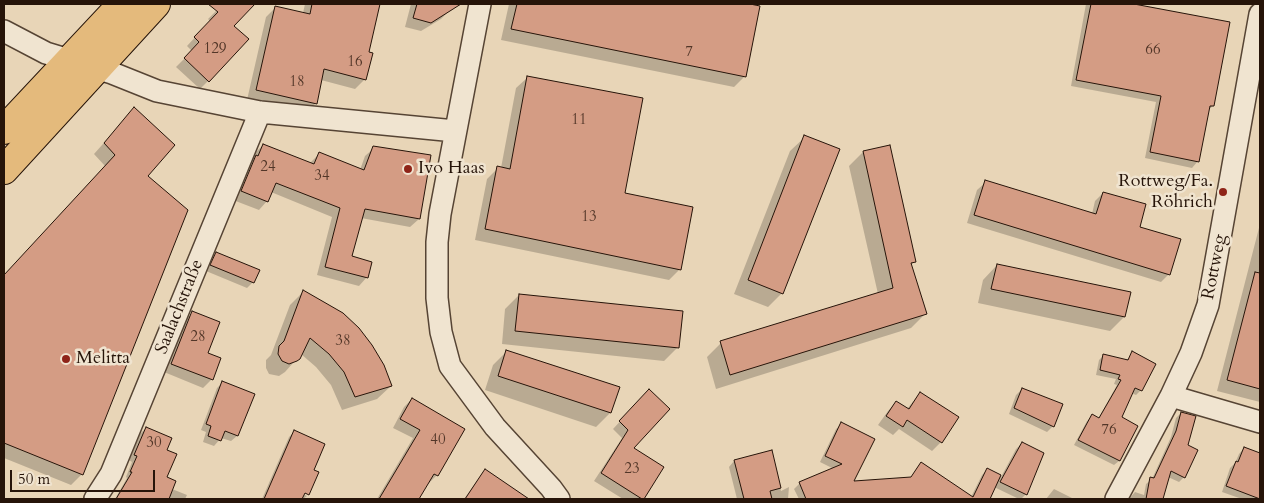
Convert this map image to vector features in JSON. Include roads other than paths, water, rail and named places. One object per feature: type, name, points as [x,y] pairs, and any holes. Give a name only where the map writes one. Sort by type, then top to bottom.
[{"type":"main road","points":[[4,130],[122,4]]},
{"type":"main road","points":[[4,170],[156,4]]},
{"type":"street","points":[[480,4],[440,214],[437,242],[437,298],[441,332],[450,366],[495,427],[559,499]]},
{"type":"street","name":"Rottweg","points":[[1116,499],[1171,396],[1191,353],[1208,305],[1260,14]]},
{"type":"street","points":[[4,31],[46,53],[157,91],[260,112],[455,131]]},
{"type":"street","name":"Saalachstraße","points":[[95,499],[111,474],[260,112]]},
{"type":"street","points":[[1171,396],[1260,422]]},
{"type":"place","name":"Ivo Haas","points":[[408,169]]},
{"type":"place","name":"Rottweg/Fa. Röhrich","points":[[1223,192]]},
{"type":"place","name":"Melitta","points":[[66,359]]}]
